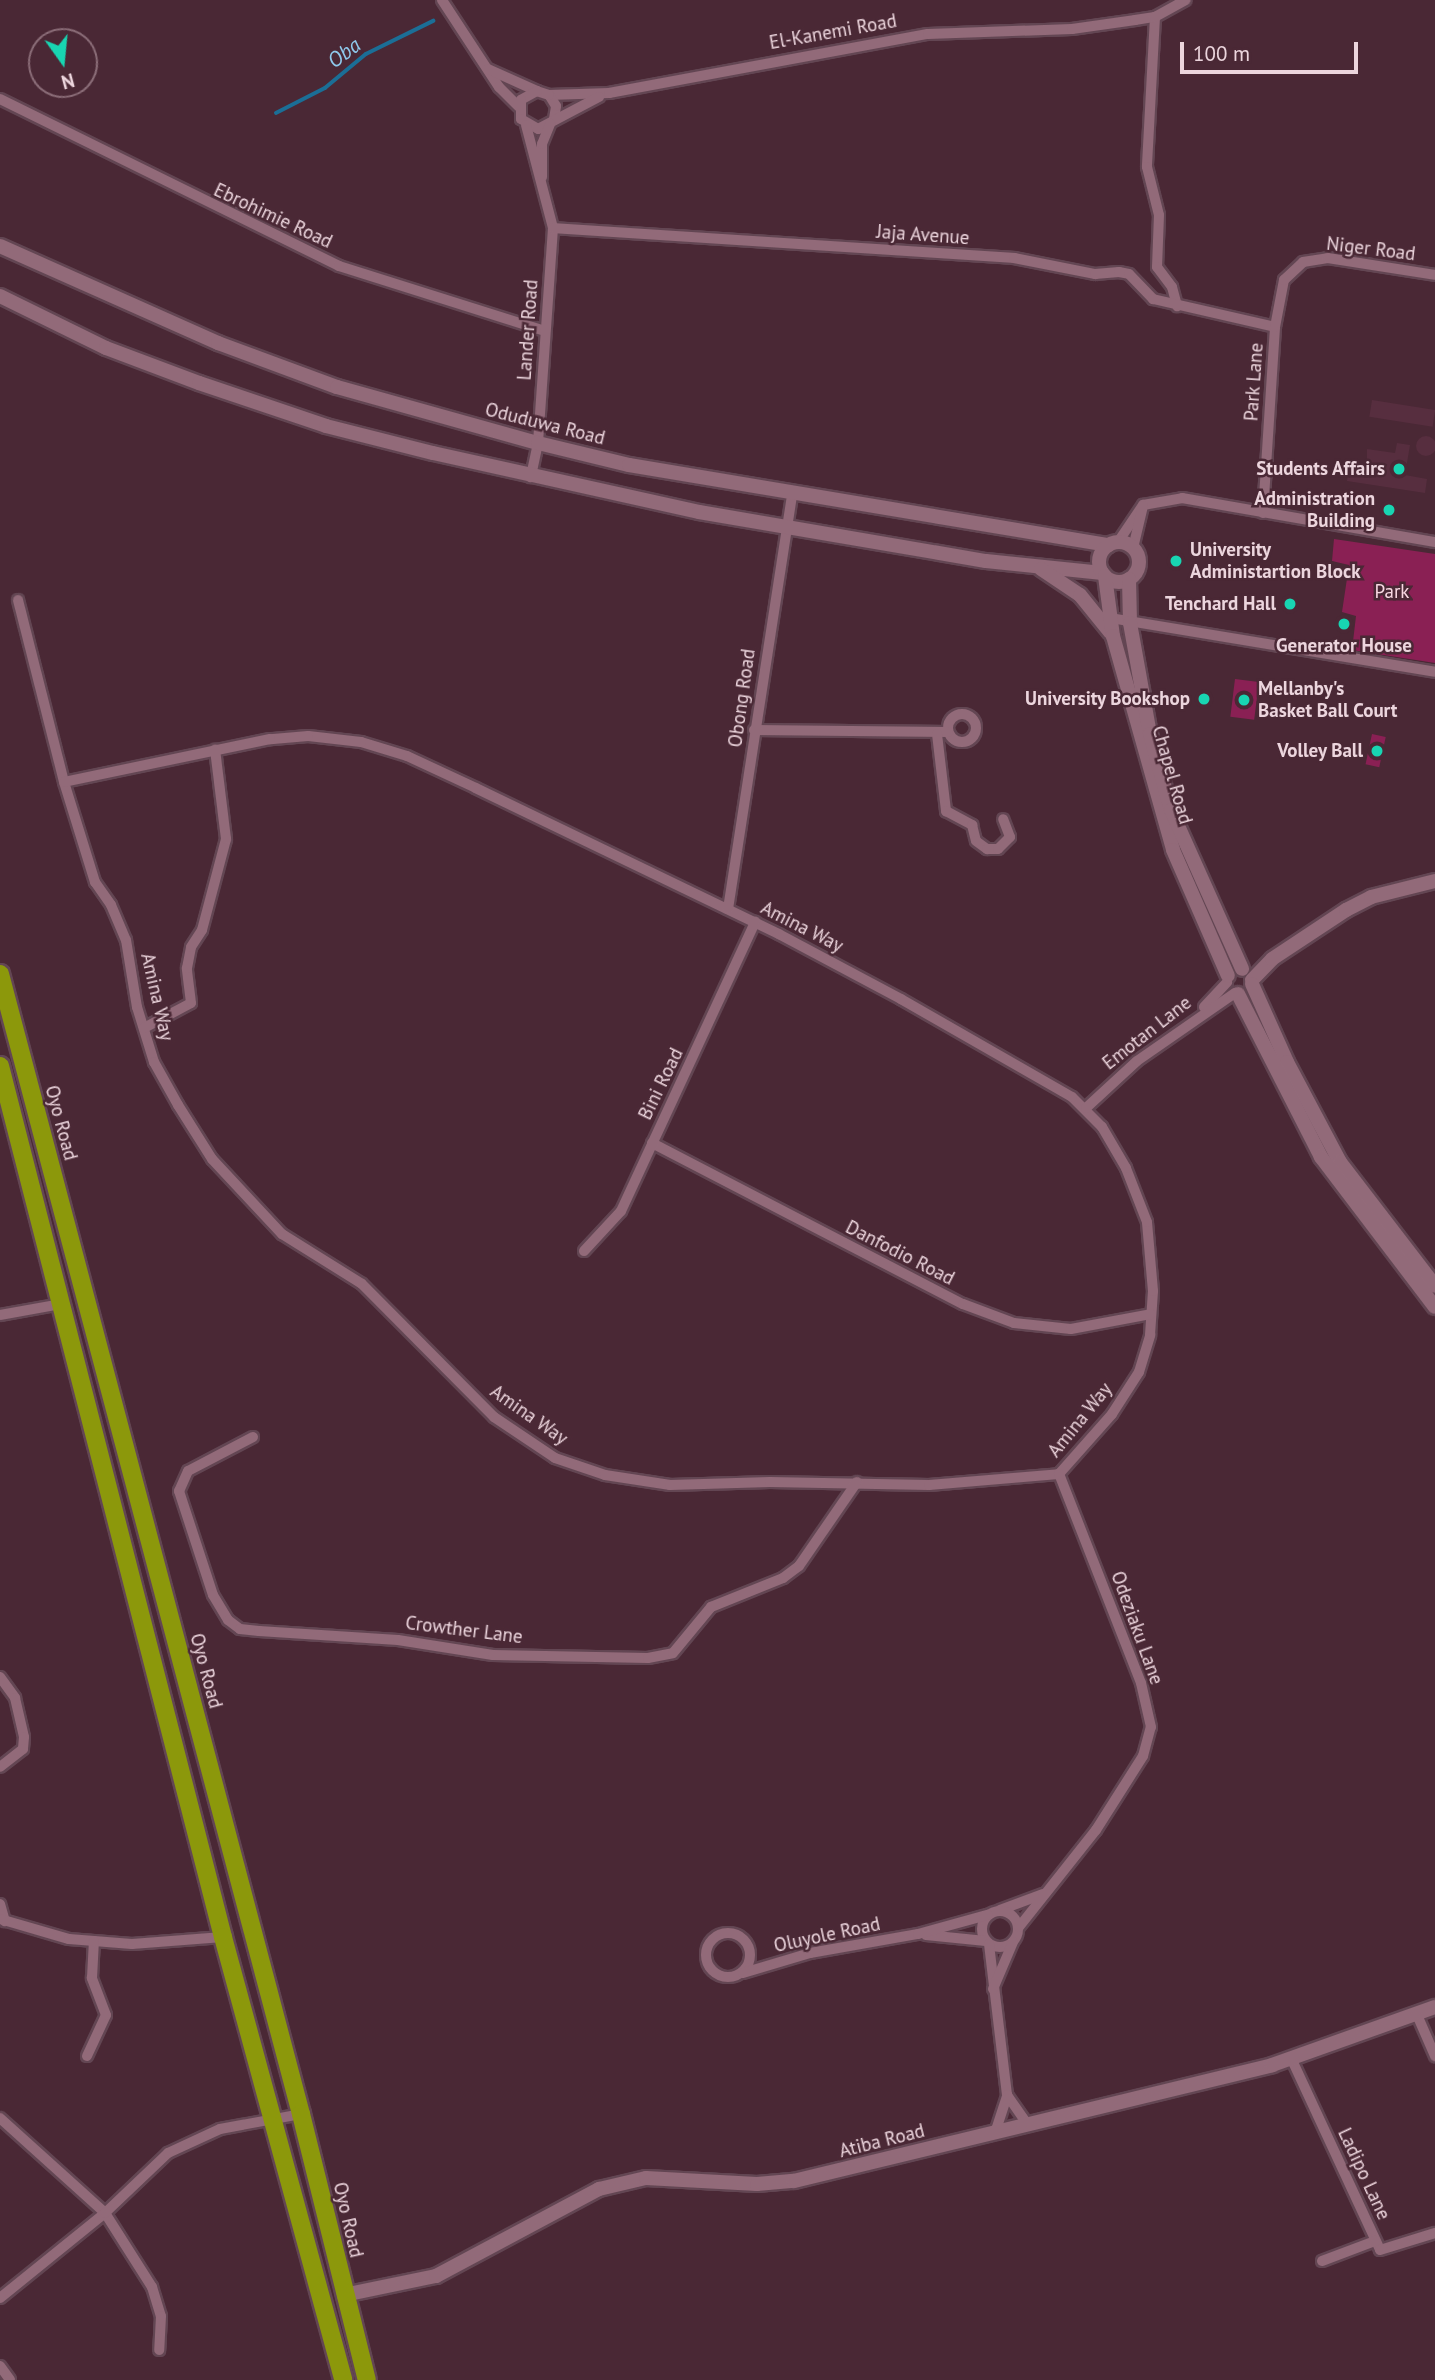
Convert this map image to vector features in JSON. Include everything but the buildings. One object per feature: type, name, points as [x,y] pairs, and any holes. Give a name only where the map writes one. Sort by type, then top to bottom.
[{"type":"highway","name":"Oyo Road","points":[[0,974],[301,2114],[367,2380]]},
{"type":"highway","points":[[0,1066],[223,1937],[276,2119],[343,2380]]},
{"type":"street","points":[[442,0],[488,69],[519,107],[526,125],[538,129],[552,122],[556,106],[549,95],[488,69]]},
{"type":"street","name":"El-Kanemi Road","points":[[549,95],[609,93],[882,40],[928,34],[1072,29],[1155,17],[1186,0]]},
{"type":"street","points":[[1155,17],[1146,166],[1159,215],[1157,267],[1172,287],[1177,306]]},
{"type":"street","points":[[519,107],[526,95],[537,91]]},
{"type":"street","name":"El-Kanemi Road","points":[[552,122],[609,93]]},
{"type":"street","name":"Ebrohimie Road","points":[[0,99],[339,266],[545,331]]},
{"type":"street","name":"Lander Road","points":[[542,185],[542,144],[552,122]]},
{"type":"street","name":"Lander Road","points":[[526,125],[529,150],[542,185],[553,228],[538,443],[531,477]]},
{"type":"street","name":"Jaja Avenue","points":[[553,228],[1014,258],[1095,274],[1129,274],[1153,299],[1275,327]]},
{"type":"street","name":"Oduduwa Road","points":[[0,246],[218,344],[337,387],[538,443],[629,464],[1113,544]]},
{"type":"street","name":"Niger Road","points":[[1303,262],[1328,258],[1435,275]]},
{"type":"street","name":"Park Lane","points":[[1263,513],[1275,327],[1284,280],[1303,262]]},
{"type":"street","points":[[0,296],[106,348],[326,426],[531,477],[785,525],[1104,575],[1117,582],[1129,579],[1139,562],[1133,548],[1143,505]]},
{"type":"street","name":"Obong Road","points":[[727,909],[785,525],[793,491]]},
{"type":"street","points":[[1104,575],[1100,555],[1113,544],[1143,505],[1182,498],[1435,541]]},
{"type":"street","points":[[1113,544],[1133,548]]},
{"type":"street","points":[[1037,566],[1080,595],[1113,636]]},
{"type":"street","name":"Chapel Road","points":[[1104,575],[1113,636],[1173,850],[1232,986],[1321,1157],[1435,1307]]},
{"type":"street","name":"Chapel Road","points":[[1129,579],[1130,623],[1150,734],[1171,810],[1287,1062],[1340,1162],[1435,1286]]},
{"type":"street","name":"Amina Way","points":[[18,600],[64,782],[95,882],[126,940],[144,1028],[154,1062],[212,1158],[282,1234],[362,1284],[494,1417],[555,1458],[605,1475],[670,1485],[857,1482],[929,1485],[1059,1474],[1112,1414],[1139,1372],[1150,1335],[1152,1263],[1142,1205],[1126,1168],[1086,1108],[913,1006],[755,922],[407,756],[361,742],[318,737],[270,739],[64,782]]},
{"type":"street","points":[[1110,618],[1435,672]]},
{"type":"street","points":[[754,730],[942,733],[946,811],[972,825],[976,841],[987,849],[998,849],[1010,836],[1003,819]]},
{"type":"street","points":[[144,1028],[191,1003],[187,968],[191,947],[202,930],[226,839],[215,750]]},
{"type":"street","points":[[1232,986],[1371,897],[1435,881]]},
{"type":"street","name":"Bini Road","points":[[584,1251],[621,1211],[755,922]]},
{"type":"street","points":[[1232,986],[1248,976]]},
{"type":"street","name":"Emotan Lane","points":[[1086,1108],[1232,986]]},
{"type":"street","name":"Danfodio Road","points":[[652,1143],[963,1304],[1014,1322],[1071,1329],[1151,1314]]},
{"type":"street","points":[[0,1315],[61,1304]]},
{"type":"street","name":"Crowther Lane","points":[[253,1437],[188,1471],[179,1491],[213,1595],[228,1620],[240,1629],[398,1640],[493,1655],[648,1658],[673,1653],[711,1607],[783,1578],[799,1566],[857,1482]]},
{"type":"street","name":"Odeziaku Lane","points":[[1018,1927],[1096,1830],[1143,1756],[1151,1727],[1141,1683],[1059,1474]]},
{"type":"street","points":[[0,1677],[15,1698],[24,1737],[23,1749],[0,1767]]},
{"type":"street","points":[[995,2133],[1007,2095],[992,1993],[988,1942],[982,1933],[987,1915],[1044,1894]]},
{"type":"street","points":[[0,1904],[2,1920],[69,1940],[132,1944],[223,1937]]},
{"type":"street","points":[[992,1993],[1018,1927],[1013,1915],[1000,1910]]},
{"type":"street","name":"Oluyole Road","points":[[743,1973],[810,1954],[918,1934],[987,1915]]},
{"type":"street","points":[[731,1932],[746,1941],[751,1957],[743,1973],[726,1978],[710,1970],[705,1953],[714,1937],[731,1932]]},
{"type":"street","name":"Oluyole Road","points":[[918,1934],[988,1942]]},
{"type":"street","points":[[87,2056],[106,2015],[92,1978],[93,1941]]},
{"type":"street","points":[[988,1942],[1006,1946],[1014,1941]]},
{"type":"street","name":"Atiba Road","points":[[344,2295],[436,2276],[599,2189],[646,2178],[757,2184],[794,2181],[1292,2060],[1418,2017],[1435,2007]]},
{"type":"street","points":[[1418,2017],[1435,2056]]},
{"type":"street","name":"Ladipo Lane","points":[[1292,2060],[1380,2250],[1388,2251],[1435,2233]]},
{"type":"street","points":[[1007,2095],[1028,2124]]},
{"type":"street","points":[[0,2298],[105,2214],[168,2153],[220,2129],[301,2114]]},
{"type":"street","points":[[0,2118],[105,2214],[152,2287],[161,2316],[159,2350]]},
{"type":"street","points":[[1322,2261],[1375,2241]]},
{"type":"street","points":[[0,2366],[10,2380]]},
{"type":"shaded area","name":"Students Affairs","points":[[1372,400],[1435,410],[1433,427],[1369,417]]},
{"type":"shaded area","name":"Students Affairs","points":[[1426,436],[1433,439],[1436,446],[1433,453],[1426,456],[1419,453],[1416,446],[1419,439]]},
{"type":"shaded area","name":"Students Affairs","points":[[1397,443],[1410,445],[1405,475],[1427,479],[1425,493],[1347,481],[1349,468],[1367,470],[1367,449],[1395,453]]},
{"type":"green space","name":"Park","points":[[1334,539],[1435,554],[1435,663],[1352,650],[1356,616],[1342,612],[1349,565],[1332,561]]},
{"type":"green space","name":"Mellanby's Basket Ball Court","points":[[1235,679],[1259,682],[1254,720],[1230,717]]},
{"type":"green space","name":"Volley Ball","points":[[1372,734],[1386,737],[1379,767],[1366,764]]},
{"type":"waterway","name":"Oba","points":[[276,113],[325,88],[366,54],[433,21]]},
{"type":"place","name":"Students Affairs","points":[[1399,469]]},
{"type":"place","name":"Administration Building","points":[[1389,510]]},
{"type":"place","name":"University Administartion Block","points":[[1176,561]]},
{"type":"place","name":"Tenchard Hall","points":[[1290,604]]},
{"type":"place","name":"Generator House","points":[[1344,624]]},
{"type":"place","name":"University Bookshop","points":[[1204,699]]},
{"type":"place","name":"Mellanby's Basket Ball Court","points":[[1244,700]]},
{"type":"place","name":"Volley Ball","points":[[1377,751]]}]
